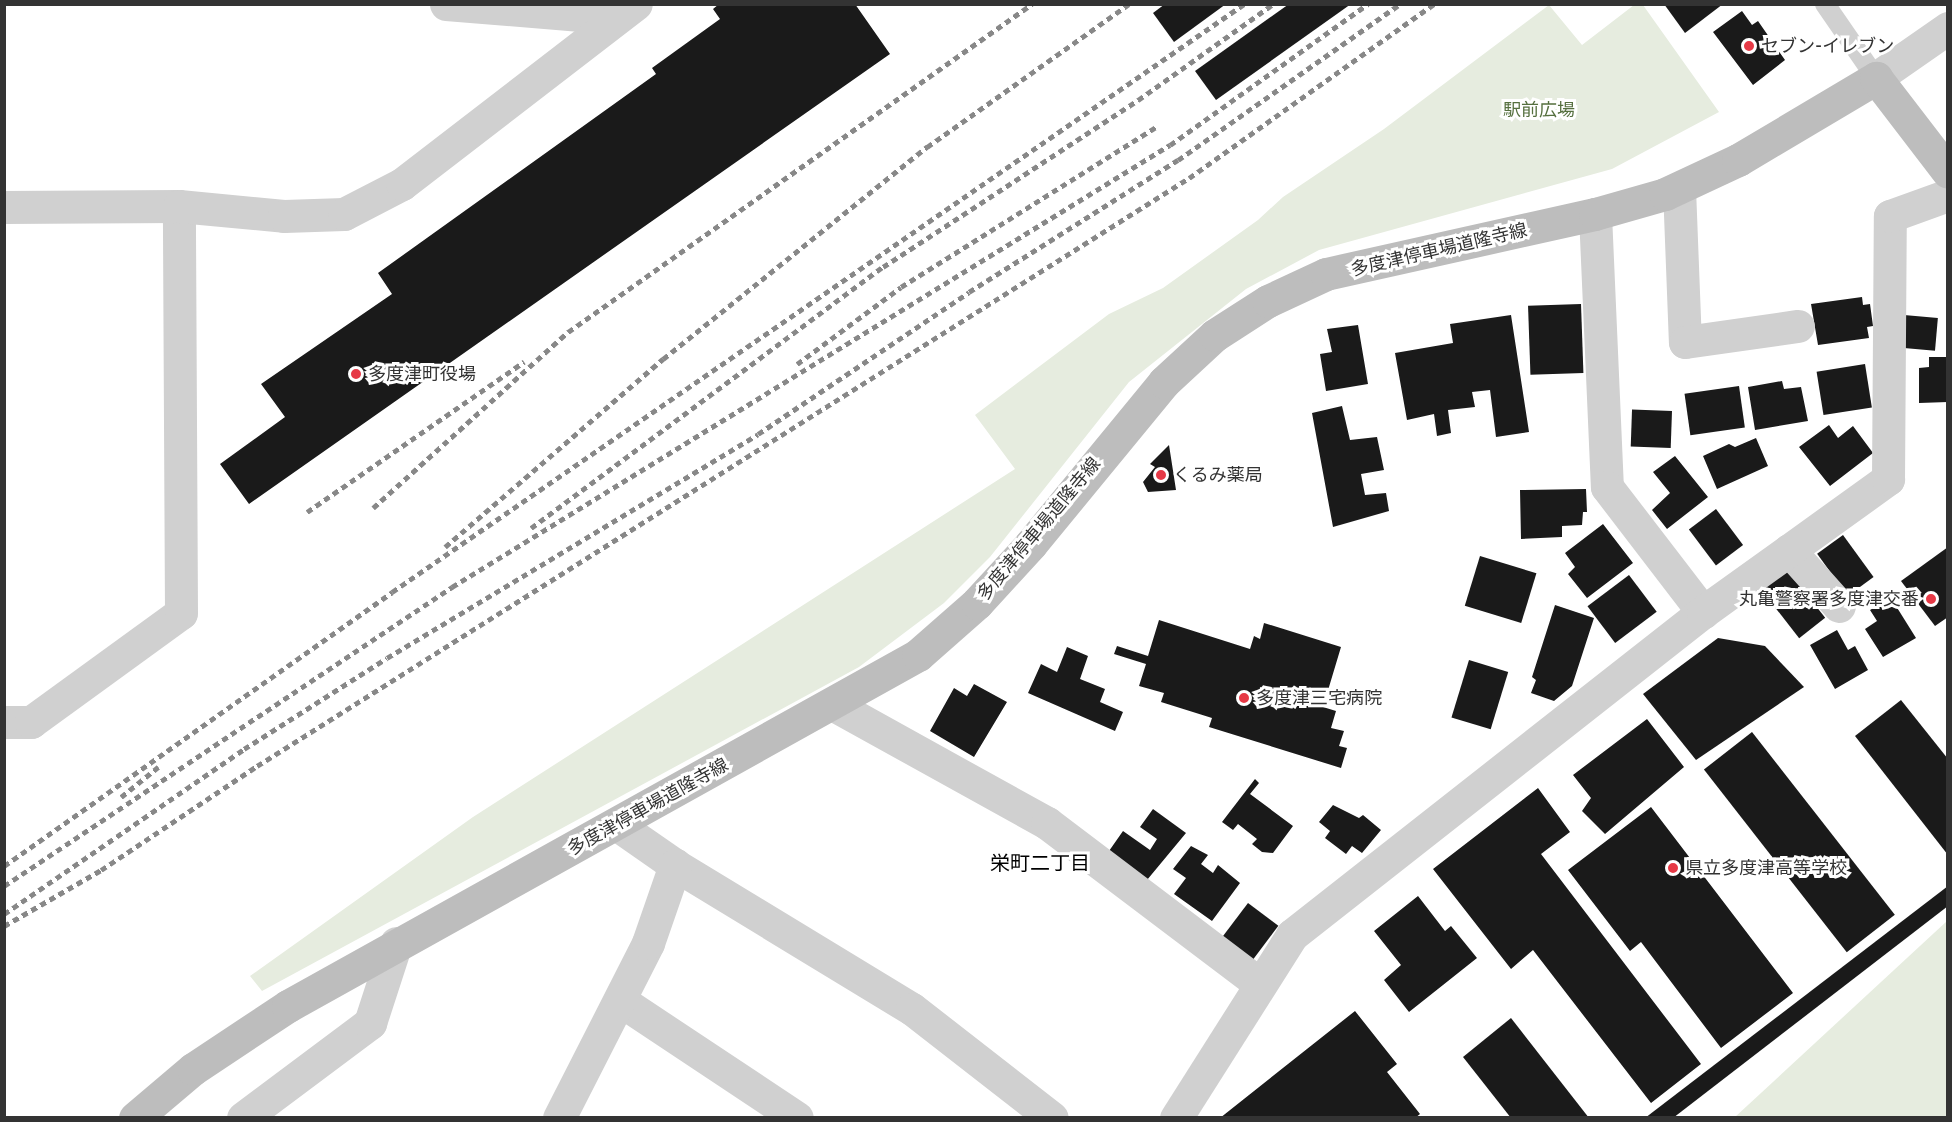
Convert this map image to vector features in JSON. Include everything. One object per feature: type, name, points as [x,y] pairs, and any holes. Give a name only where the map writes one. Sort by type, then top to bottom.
[{"type":"main road","points":[[1876,78],[1947,172]]},
{"type":"main road","name":"多度津停車場道隆寺線","points":[[135,1118],[231,1044],[396,943],[834,705],[918,655],[978,603],[1031,544],[1164,381],[1215,334],[1269,301],[1326,274],[1595,214],[1679,188],[1738,160],[1876,78]]},
{"type":"street","points":[[446,4],[626,11]]},
{"type":"street","points":[[4,207],[179,206],[284,216],[344,214],[402,183],[626,11]]},
{"type":"street","points":[[1876,78],[1947,28]]},
{"type":"street","points":[[1679,188],[1685,342],[1798,326]]},
{"type":"street","points":[[1176,1118],[1293,935],[1703,612],[1888,478],[1890,216],[1947,195]]},
{"type":"street","points":[[4,722],[31,722],[181,613],[179,206]]},
{"type":"street","points":[[1595,214],[1607,487],[1703,612]]},
{"type":"street","points":[[1789,550],[1839,606]]},
{"type":"street","points":[[834,705],[1047,822],[1260,984]]},
{"type":"street","points":[[616,824],[675,866],[912,1009],[1052,1118]]},
{"type":"street","points":[[559,1118],[621,1001],[648,943],[675,866]]},
{"type":"street","points":[[243,1118],[370,1023],[396,943]]},
{"type":"street","points":[[621,1001],[798,1118]]},
{"type":"lane","points":[[1829,6],[1876,78]]},
{"type":"green space","name":"駅前広場","points":[[1549,5],[1582,45],[1634,5],[1643,5],[1719,112],[1612,169],[1319,250],[1246,289],[1129,382],[990,557],[944,603],[859,667],[262,991],[250,976],[473,817],[1015,469],[975,415],[1109,314],[1163,288],[1258,220],[1283,197],[1384,129]]},
{"type":"green space","points":[[1947,921],[1947,1117],[1735,1117]]},
{"type":"building","points":[[719,4],[855,4],[890,54],[249,504],[220,464],[285,417],[261,384],[392,294],[378,273],[656,74],[652,68],[720,19],[713,9]]},
{"type":"building","points":[[1165,4],[1226,4],[1174,42],[1153,13]]},
{"type":"building","points":[[1289,4],[1351,4],[1216,100],[1195,71]]},
{"type":"building","points":[[1664,4],[1723,4],[1685,33]]},
{"type":"building","name":"セブン-イレブン","points":[[1742,11],[1752,25],[1758,21],[1785,60],[1753,85],[1713,32]]},
{"type":"building","points":[[1862,297],[1863,305],[1870,304],[1873,326],[1867,327],[1869,338],[1818,345],[1811,304]]},
{"type":"building","points":[[1581,304],[1583,373],[1530,375],[1528,306]]},
{"type":"building","points":[[1511,315],[1529,432],[1496,437],[1490,390],[1472,392],[1475,407],[1448,410],[1451,433],[1437,436],[1434,414],[1407,420],[1395,353],[1453,343],[1450,324]]},
{"type":"building","points":[[1904,315],[1938,318],[1935,351],[1901,348]]},
{"type":"building","points":[[1358,325],[1368,384],[1326,391],[1320,354],[1332,352],[1327,329]]},
{"type":"building","points":[[1929,357],[1948,357],[1948,402],[1919,403],[1919,368],[1929,367]]},
{"type":"building","points":[[1865,364],[1872,407],[1823,415],[1817,372]]},
{"type":"building","points":[[1782,381],[1784,389],[1801,387],[1808,421],[1755,430],[1748,387]]},
{"type":"building","points":[[1739,386],[1745,428],[1690,435],[1685,394]]},
{"type":"building","points":[[1342,406],[1350,440],[1377,437],[1384,470],[1361,474],[1365,495],[1386,493],[1389,511],[1333,527],[1312,413]]},
{"type":"building","points":[[1632,410],[1672,411],[1671,448],[1631,447]]},
{"type":"building","points":[[1829,425],[1838,438],[1853,426],[1873,453],[1830,486],[1799,447]]},
{"type":"building","points":[[1756,438],[1768,466],[1717,489],[1703,456],[1729,444],[1735,447]]},
{"type":"building","name":"くるみ薬局","points":[[1169,445],[1176,490],[1148,492],[1143,482],[1155,467],[1150,464]]},
{"type":"building","points":[[1675,456],[1708,497],[1667,529],[1652,510],[1670,493],[1653,472]]},
{"type":"building","points":[[1586,489],[1587,512],[1583,512],[1582,525],[1562,526],[1562,537],[1521,539],[1520,490]]},
{"type":"building","points":[[1716,509],[1743,545],[1716,565],[1689,529]]},
{"type":"building","points":[[1603,524],[1633,563],[1587,598],[1568,574],[1575,567],[1565,553]]},
{"type":"building","points":[[1843,535],[1874,577],[1848,596],[1817,554]]},
{"type":"building","name":"丸亀警察署多度津交番","points":[[1948,547],[1948,617],[1935,626],[1901,581]]},
{"type":"building","points":[[1480,556],[1536,573],[1521,623],[1465,606]]},
{"type":"building","points":[[1787,569],[1825,618],[1799,638],[1761,589]]},
{"type":"building","points":[[1629,575],[1657,612],[1615,643],[1587,606]]},
{"type":"building","points":[[1891,598],[1916,638],[1883,657],[1865,629],[1877,621],[1870,610]]},
{"type":"building","points":[[1555,605],[1594,618],[1572,686],[1554,701],[1531,693],[1536,680],[1532,677]]},
{"type":"building","name":"多度津三宅病院","points":[[1159,620],[1250,649],[1254,636],[1260,639],[1264,623],[1341,647],[1323,707],[1336,711],[1331,728],[1344,731],[1339,746],[1347,748],[1341,768],[1209,727],[1212,718],[1161,702],[1164,693],[1139,686],[1146,664],[1114,654],[1117,646],[1148,656]]},
{"type":"building","points":[[1837,630],[1848,650],[1855,646],[1868,670],[1835,689],[1810,645]]},
{"type":"building","points":[[1718,638],[1765,646],[1804,687],[1696,760],[1643,694]]},
{"type":"building","points":[[1067,647],[1088,656],[1080,679],[1105,689],[1100,702],[1123,712],[1115,731],[1028,693],[1041,664],[1057,672]]},
{"type":"building","points":[[1469,660],[1508,672],[1491,729],[1451,717]]},
{"type":"building","points":[[974,684],[1007,702],[974,757],[930,731],[954,688],[967,696]]},
{"type":"building","points":[[1901,700],[1948,759],[1948,855],[1855,736]]},
{"type":"building","points":[[1647,719],[1684,767],[1605,834],[1582,811],[1591,798],[1573,775]]},
{"type":"building","points":[[1752,732],[1895,915],[1847,952],[1704,770]]},
{"type":"building","points":[[1255,779],[1259,783],[1250,794],[1293,826],[1273,853],[1262,852],[1252,844],[1257,839],[1238,824],[1233,830],[1222,822]]},
{"type":"building","points":[[1538,788],[1570,832],[1541,854],[1701,1064],[1651,1103],[1533,950],[1511,969],[1433,869]]},
{"type":"building","points":[[1333,805],[1359,818],[1363,815],[1381,830],[1362,853],[1352,846],[1346,854],[1325,838],[1330,831],[1319,822]]},
{"type":"building","points":[[1651,807],[1793,993],[1721,1048],[1641,942],[1630,951],[1568,870]]},
{"type":"building","points":[[1153,809],[1186,833],[1147,880],[1109,851],[1123,831],[1150,850],[1157,839],[1140,827]]},
{"type":"building","points":[[1191,846],[1208,855],[1201,864],[1213,873],[1218,865],[1240,883],[1212,921],[1174,894],[1186,878],[1173,869]]},
{"type":"building","points":[[1948,886],[1948,906],[1673,1118],[1645,1118]]},
{"type":"building","points":[[1418,896],[1445,931],[1451,926],[1477,958],[1409,1012],[1384,980],[1401,965],[1374,931]]},
{"type":"building","points":[[1248,903],[1278,926],[1252,960],[1222,937]]},
{"type":"building","points":[[1355,1011],[1397,1064],[1387,1072],[1420,1114],[1415,1118],[1220,1118]]},
{"type":"building","points":[[1511,1018],[1589,1118],[1511,1118],[1463,1057]]},
{"type":"railway","points":[[373,508],[568,332],[1032,4]]},
{"type":"railway","points":[[445,547],[663,359],[927,147],[1129,4]]},
{"type":"railway","points":[[4,866],[392,592],[1244,4]]},
{"type":"railway","points":[[531,528],[883,267],[1138,100],[1273,4]]},
{"type":"railway","points":[[4,886],[452,587],[1170,145],[1368,4]]},
{"type":"railway","points":[[4,914],[244,749],[387,658],[758,434],[969,292],[1178,160],[1400,4]]},
{"type":"railway","points":[[4,926],[101,870],[257,766],[1189,178],[1434,4]]},
{"type":"railway","points":[[797,364],[901,287],[1158,126]]},
{"type":"railway","points":[[307,512],[524,362]]},
{"type":"railway","points":[[121,797],[158,767]]},
{"type":"place","name":"セブン-イレブン","points":[[1749,46]]},
{"type":"place","name":"多度津町役場","points":[[356,374]]},
{"type":"place","name":"くるみ薬局","points":[[1161,475]]},
{"type":"place","name":"丸亀警察署多度津交番","points":[[1931,599]]},
{"type":"place","name":"多度津三宅病院","points":[[1244,698]]},
{"type":"place","name":"県立多度津高等学校","points":[[1673,868]]},
{"type":"district","name":"栄町二丁目","points":[[1040,862]]}]
